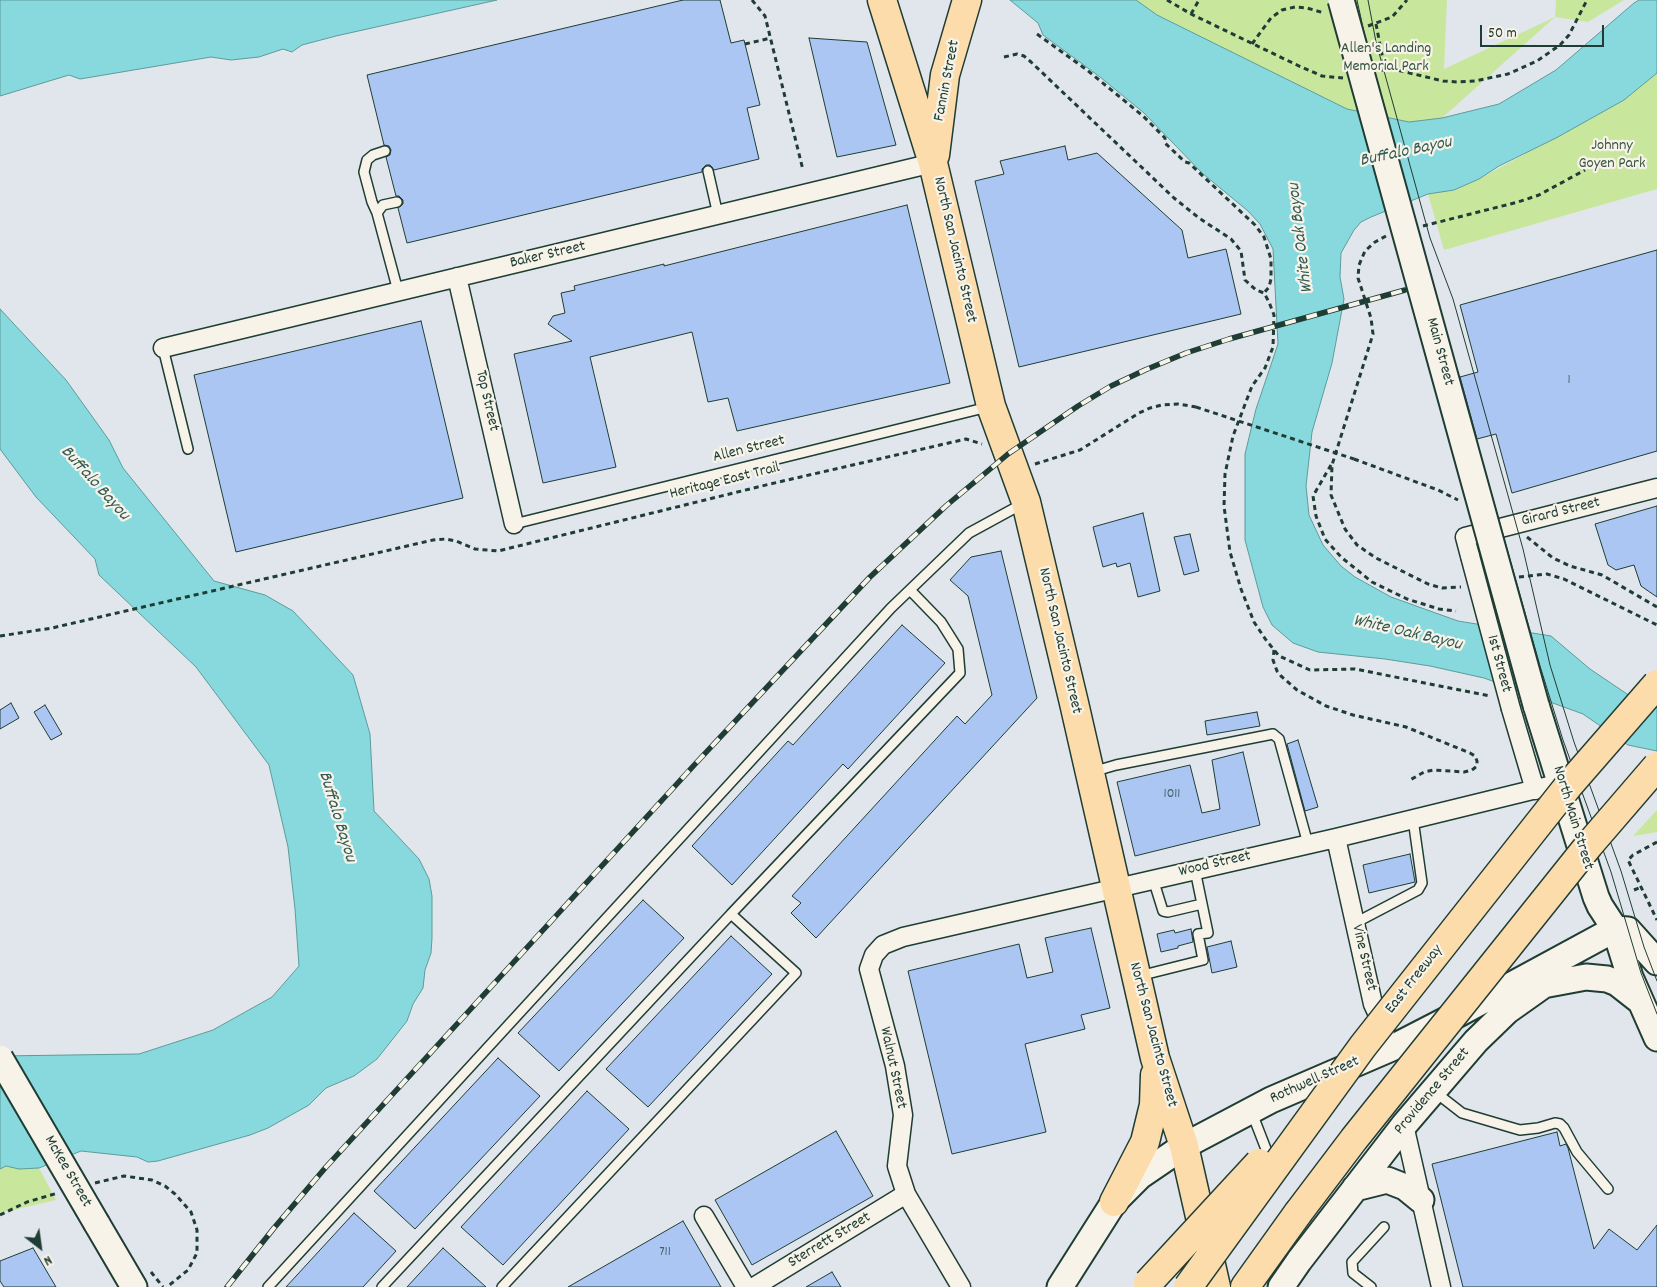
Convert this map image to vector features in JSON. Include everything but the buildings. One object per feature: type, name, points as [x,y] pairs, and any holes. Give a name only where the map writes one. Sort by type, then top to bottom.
[{"type":"main road","name":"North San Jacinto Street","points":[[882,0],[933,163],[991,406],[1026,502],[1156,1058],[1160,1093],[1184,1146],[1216,1287]]},
{"type":"main road","name":"Fannin Street","points":[[933,163],[946,75],[967,0]]},
{"type":"main road","name":"Main Street","points":[[1341,0],[1536,705]]},
{"type":"main road","name":"East Freeway","points":[[1188,1287],[1363,1046],[1569,785],[1657,684]]},
{"type":"main road","name":"North Main Street","points":[[1536,705],[1596,897],[1615,929],[1630,977],[1657,1038]]},
{"type":"main road","points":[[1250,1282],[1298,1213],[1366,1123],[1589,845],[1657,766]]},
{"type":"main road","points":[[1615,929],[1628,930],[1657,962]]},
{"type":"main road","name":"Providence Street","points":[[1281,1287],[1404,1125],[1476,1041],[1507,1011],[1543,985],[1561,973],[1600,954],[1615,929]]},
{"type":"main road","name":"Rothwell Street","points":[[1060,1287],[1114,1202],[1140,1176],[1184,1146],[1251,1110],[1394,1047],[1615,929]]},
{"type":"main road","points":[[1543,985],[1586,977],[1608,979],[1617,983],[1641,1002]]},
{"type":"main road","points":[[1147,1285],[1363,1046]]},
{"type":"main road","name":"McKee Street","points":[[0,1058],[98,1224],[140,1276]]},
{"type":"main road","name":"North San Jacinto Street","points":[[1114,1202],[1145,1142],[1154,1105],[1160,1093]]},
{"type":"main road","points":[[1355,1188],[1387,1180],[1405,1186],[1421,1200]]},
{"type":"street","name":"Baker Street","points":[[163,348],[933,163]]},
{"type":"street","name":"Top Street","points":[[458,277],[514,524]]},
{"type":"street","name":"Girard Street","points":[[1465,537],[1657,488]]},
{"type":"street","name":"1st Street","points":[[1465,537],[1511,709],[1535,790]]},
{"type":"street","name":"Wood Street","points":[[874,955],[882,945],[903,937],[1336,838],[1560,783]]},
{"type":"street","name":"Vine Street","points":[[1336,838],[1373,1004],[1394,1047],[1433,1091]]},
{"type":"street","name":"Walnut Street","points":[[874,955],[869,969],[895,1066],[903,1115],[897,1166],[906,1194],[961,1287]]},
{"type":"street","points":[[1404,1125],[1441,1287]]},
{"type":"street","name":"Sterrett Street","points":[[754,1287],[906,1194]]},
{"type":"street","points":[[704,1216],[746,1287]]},
{"type":"lane","points":[[385,151],[373,155],[367,160],[364,172],[398,291]]},
{"type":"lane","points":[[708,171],[718,215]]},
{"type":"lane","points":[[377,213],[383,205],[397,202]]},
{"type":"lane","points":[[163,348],[188,449]]},
{"type":"lane","name":"Allen Street","points":[[514,524],[991,406]]},
{"type":"lane","points":[[268,1287],[891,608],[969,533],[1026,502]]},
{"type":"lane","points":[[382,1287],[960,673],[958,649],[941,622],[910,590]]},
{"type":"lane","points":[[1090,772],[1116,765],[1273,734],[1279,740],[1308,844]]},
{"type":"lane","points":[[1355,923],[1418,890],[1422,883],[1413,819]]},
{"type":"lane","points":[[1136,976],[1203,960],[1198,934],[1208,932],[1195,870]]},
{"type":"lane","points":[[1153,879],[1163,911],[1168,912],[1202,904]]},
{"type":"lane","points":[[502,1287],[796,973],[732,914]]},
{"type":"lane","points":[[1433,1091],[1462,1113],[1520,1130],[1538,1128],[1555,1123],[1560,1124],[1577,1152],[1608,1189]]},
{"type":"lane","points":[[1251,1110],[1271,1162]]},
{"type":"lane","points":[[1371,1287],[1354,1274],[1352,1262],[1384,1227]]},
{"type":"path","points":[[752,0],[765,16],[803,170]]},
{"type":"path","points":[[1167,0],[1191,14],[1322,76],[1340,79],[1348,77]]},
{"type":"path","points":[[1191,14],[1199,0]]},
{"type":"path","points":[[1372,71],[1397,70],[1444,81],[1458,82],[1475,81],[1508,74],[1537,61],[1560,44],[1569,34],[1587,0]]},
{"type":"path","points":[[1376,24],[1385,70]]},
{"type":"path","points":[[1037,34],[1087,70],[1143,116],[1165,138],[1165,143],[1184,162],[1189,163],[1255,225],[1264,237],[1271,259],[1271,279],[1269,287],[1264,293]]},
{"type":"path","points":[[745,44],[770,38]]},
{"type":"path","points":[[1004,57],[1017,54],[1024,56],[1174,198],[1199,218],[1231,239],[1241,251],[1245,280],[1256,290],[1264,293],[1274,315],[1273,347],[1265,368],[1252,386],[1233,436],[1225,474],[1224,506],[1230,552],[1241,589],[1254,622],[1279,656],[1310,670],[1355,669],[1490,696]]},
{"type":"path","points":[[1414,228],[1539,195],[1585,170]]},
{"type":"path","points":[[1395,233],[1386,236],[1365,251],[1359,264],[1358,278],[1371,318],[1373,334],[1334,460],[1330,485],[1331,495],[1345,529],[1358,545],[1376,558],[1428,584],[1442,588],[1468,586]]},
{"type":"path","points":[[1037,463],[1080,450],[1150,408],[1178,404],[1196,407],[1354,458],[1438,490]]},
{"type":"path","name":"Heritage East Trail","points":[[0,636],[52,628],[433,540],[446,539],[466,544],[475,549],[498,551],[752,488],[966,439],[980,442],[984,447]]},
{"type":"path","points":[[1334,460],[1313,496],[1316,516],[1325,539],[1340,558],[1372,582],[1407,599],[1439,609],[1456,610]]},
{"type":"path","points":[[1530,540],[1553,558],[1570,566],[1602,575],[1657,607]]},
{"type":"path","points":[[1515,578],[1547,574],[1564,579],[1657,625]]},
{"type":"path","points":[[1274,649],[1272,660],[1277,671],[1296,690],[1326,706],[1353,715],[1406,727],[1470,753],[1477,761],[1477,766],[1472,770],[1464,772],[1434,770],[1424,772],[1410,780]]},
{"type":"path","points":[[1657,842],[1633,855],[1628,860],[1657,920]]},
{"type":"path","points":[[1634,890],[1641,887]]},
{"type":"path","points":[[86,1185],[124,1176],[152,1180],[165,1186],[186,1206],[194,1218],[197,1230],[197,1254],[188,1270],[165,1287],[140,1276]]},
{"type":"path","points":[[0,1215],[27,1202],[59,1192]]},
{"type":"green space","name":"Allen's Landing Memorial Park","points":[[1136,0],[1447,0],[1444,69],[1555,17],[1442,118],[1409,122],[1347,109],[1157,15]]},
{"type":"green space","points":[[1556,0],[1624,0],[1588,22],[1555,17]]},
{"type":"green space","name":"Johnny Goyen Park","points":[[1657,73],[1657,189],[1444,250],[1428,194],[1454,190],[1479,179],[1624,100]]},
{"type":"green space","points":[[1657,810],[1657,832],[1633,836]]},
{"type":"green space","points":[[6,1166],[19,1169],[39,1168],[56,1200],[0,1213],[0,1169]]},
{"type":"water","points":[[0,0],[497,0],[336,36],[302,45],[292,52],[283,49],[259,57],[231,60],[211,57],[80,79],[69,75],[0,96]]},
{"type":"water","points":[[1010,0],[1136,0],[1157,15],[1347,109],[1409,122],[1442,118],[1499,104],[1556,70],[1634,3],[1639,0],[1657,0],[1657,73],[1624,100],[1556,138],[1499,166],[1479,179],[1454,190],[1428,194],[1371,217],[1361,222],[1354,230],[1341,253],[1340,277],[1344,299],[1332,363],[1312,432],[1306,486],[1309,515],[1323,545],[1341,566],[1355,577],[1391,597],[1458,621],[1551,636],[1590,669],[1627,694],[1657,706],[1657,751],[1628,745],[1583,714],[1484,678],[1430,666],[1318,652],[1293,643],[1272,625],[1263,607],[1245,540],[1245,454],[1256,409],[1278,344],[1273,249],[1260,224],[1248,211],[1202,173],[1144,113],[1100,77],[1043,35],[1038,23]]},
{"type":"water","name":"Buffalo Bayou","points":[[0,309],[66,380],[109,440],[123,468],[214,581],[265,595],[293,611],[353,675],[370,734],[374,811],[419,859],[429,879],[432,896],[432,938],[431,953],[425,970],[423,988],[413,1004],[407,1021],[377,1059],[354,1076],[326,1088],[309,1105],[268,1128],[250,1135],[158,1161],[148,1162],[137,1157],[81,1151],[39,1168],[19,1169],[6,1166],[0,1169],[0,1056],[139,1054],[213,1030],[272,997],[299,966],[288,847],[269,765],[196,667],[99,575],[95,559],[36,497],[0,449]]},
{"type":"tram line","points":[[1357,0],[1372,69],[1540,666],[1563,740],[1611,872],[1641,973],[1657,1014]]},
{"type":"tram line","points":[[1368,0],[1376,42],[1430,238],[1453,299],[1523,549],[1550,665],[1574,742],[1621,871],[1644,947],[1657,981]]},
{"type":"railway","points":[[227,1287],[326,1167],[697,762],[870,577],[947,505],[1008,454],[1078,406],[1111,386],[1145,370],[1186,353],[1229,339],[1405,290]]},
{"type":"water label","name":"White Oak Bayou","points":[[1302,238]]},
{"type":"water label","name":"White Oak Bayou","points":[[1407,634]]}]
